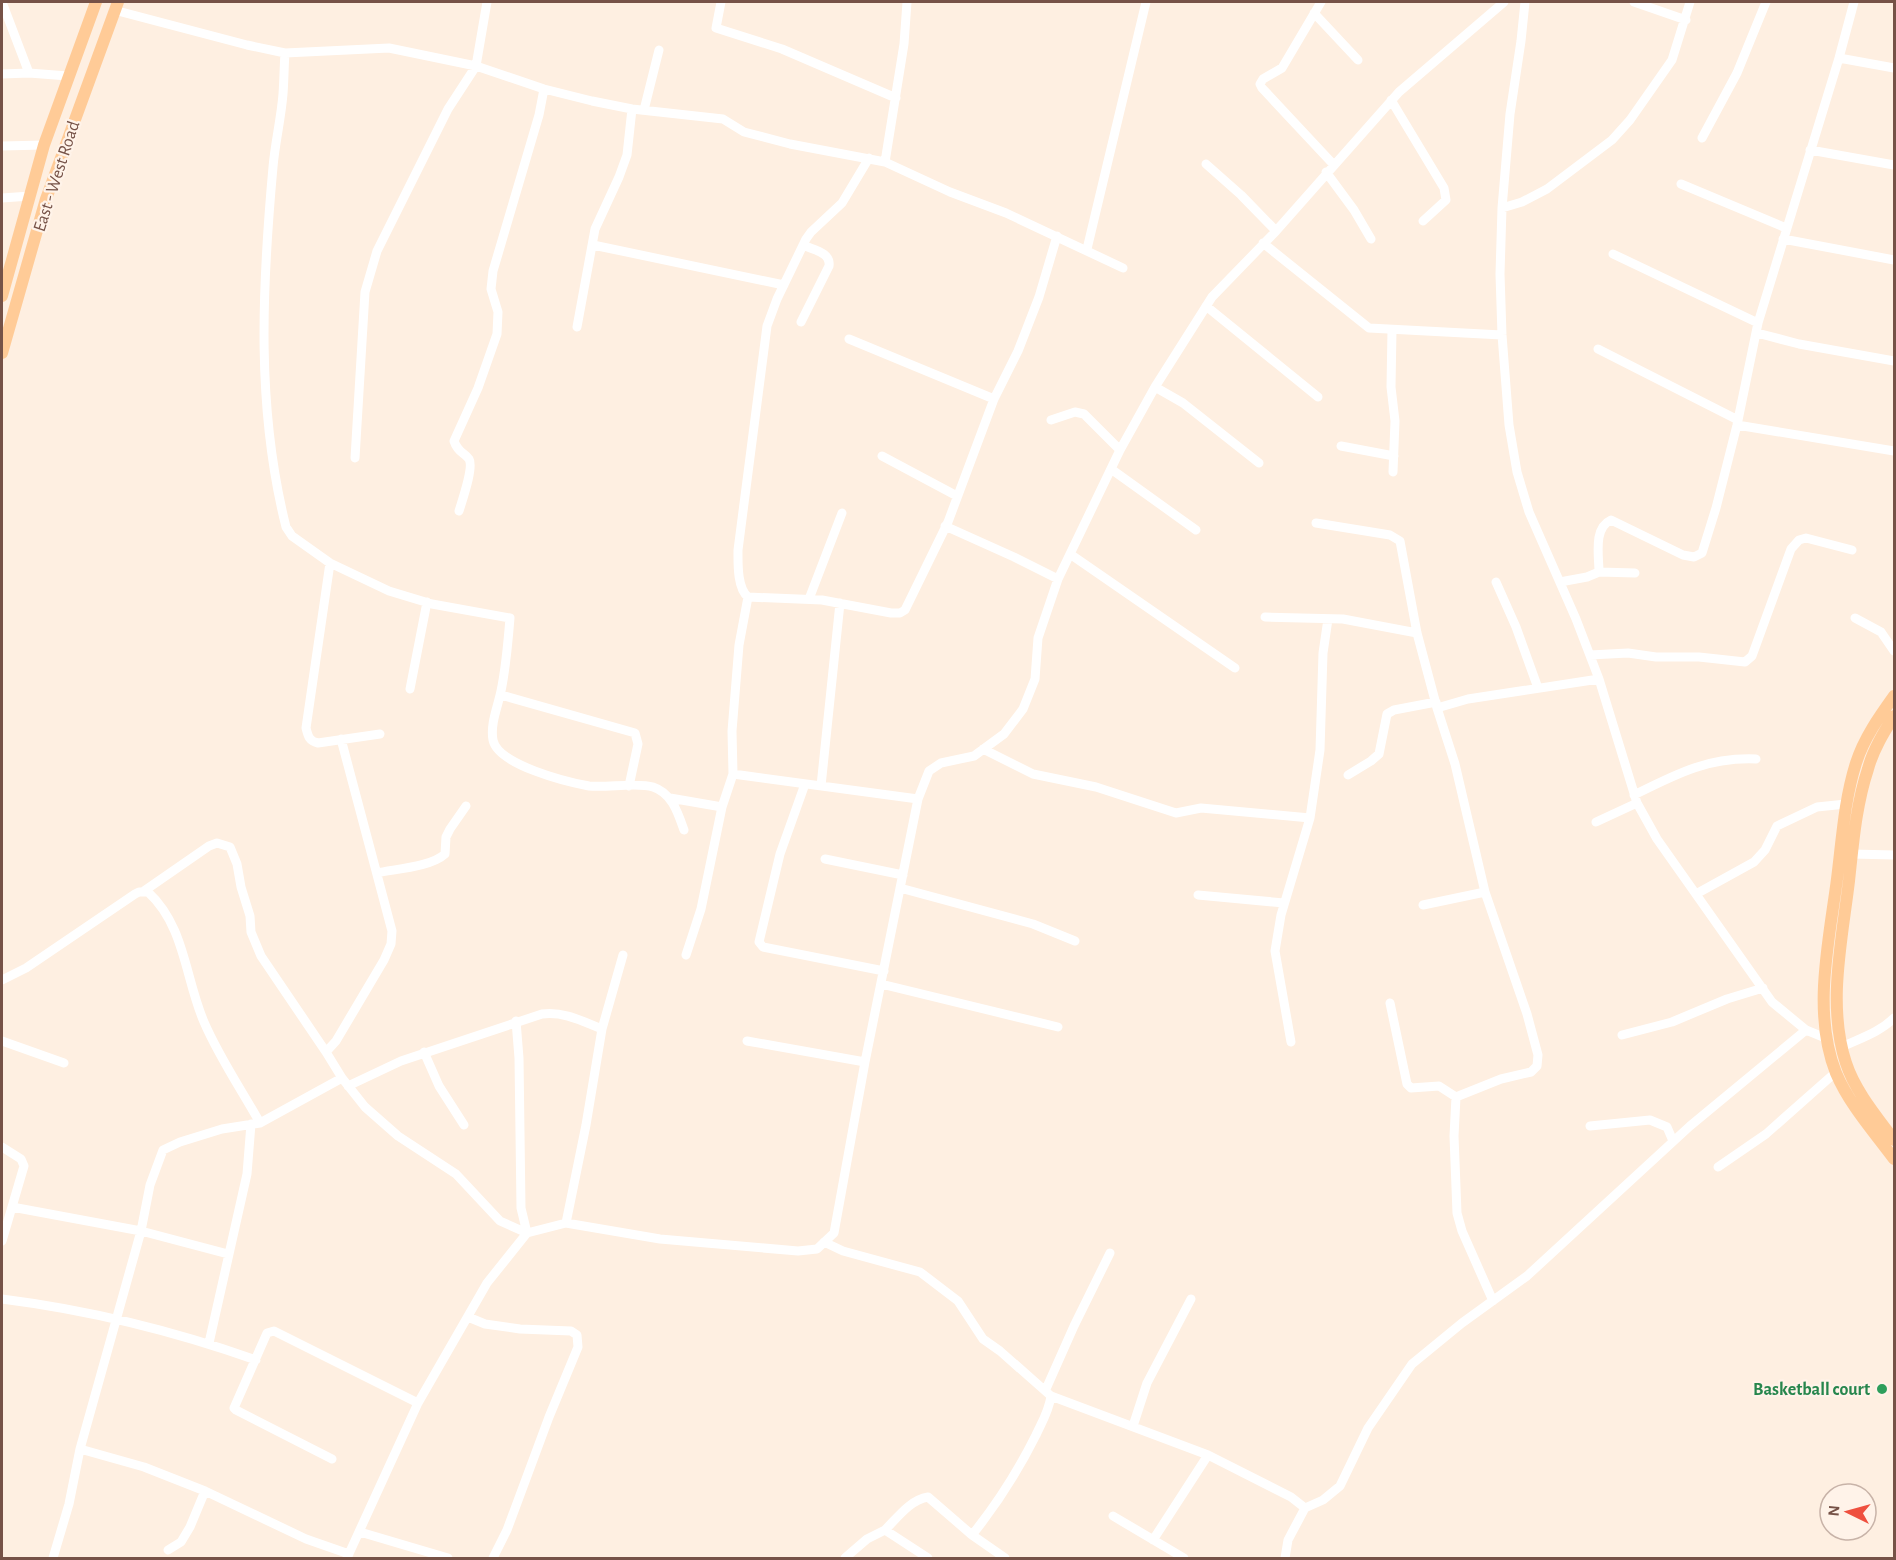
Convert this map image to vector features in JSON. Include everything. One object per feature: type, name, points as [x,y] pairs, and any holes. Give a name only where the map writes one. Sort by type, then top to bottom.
[{"type":"main road","name":"East - West Road","points":[[2,296],[44,145],[96,2]]},
{"type":"main road","name":"East - West Road","points":[[2,353],[46,199],[116,6]]},
{"type":"main road","points":[[1894,696],[1870,731],[1857,761],[1846,804],[1825,984],[1824,1012],[1836,1072],[1849,1096],[1894,1159]]},
{"type":"main road","points":[[1894,716],[1869,765],[1859,803],[1838,984],[1837,1011],[1846,1064],[1860,1091],[1894,1140]]},
{"type":"street","points":[[2,2],[29,73]]},
{"type":"street","points":[[355,458],[363,311],[368,276],[377,251],[448,109],[476,66],[487,2]]},
{"type":"street","points":[[721,2],[716,28],[782,49],[896,98]]},
{"type":"street","points":[[885,162],[904,44],[907,2]]},
{"type":"street","points":[[1087,249],[1146,2]]},
{"type":"street","points":[[1322,2],[1282,69],[1260,84],[1333,164]]},
{"type":"street","points":[[80,1449],[144,1467],[205,1491],[306,1539],[348,1556],[418,1403],[487,1283],[527,1233],[566,1223],[660,1239],[798,1251],[817,1249],[834,1233],[865,1062],[918,799],[929,771],[940,763],[974,756],[1004,734],[1023,709],[1035,679],[1038,638],[1058,579],[1120,450],[1155,387],[1212,297],[1276,231],[1391,100],[1504,2]]},
{"type":"street","points":[[1525,2],[1510,114],[1502,208],[1500,274],[1509,425],[1517,472],[1529,512],[1599,678],[1636,799],[1657,839],[1772,1002],[1806,1030],[1828,1039]]},
{"type":"street","points":[[1634,2],[1686,20]]},
{"type":"street","points":[[1502,208],[1522,202],[1547,189],[1611,140],[1630,120],[1672,60],[1690,2]]},
{"type":"street","points":[[1702,138],[1737,73],[1766,2]]},
{"type":"street","points":[[1599,573],[1599,534],[1606,522],[1611,520],[1683,555],[1694,557],[1702,553],[1716,508],[1757,328],[1854,2]]},
{"type":"street","points":[[116,6],[236,42],[285,53],[390,48],[476,66],[544,89],[632,108],[723,118],[744,132],[790,144],[885,162],[950,192],[997,209],[1087,249],[1123,268]]},
{"type":"street","points":[[1314,13],[1358,60]]},
{"type":"street","points":[[644,110],[659,50]]},
{"type":"street","points":[[285,53],[283,95],[273,165],[263,307],[264,376],[270,432],[286,527],[292,536],[330,563],[389,591],[472,613],[510,618],[501,695],[495,711],[493,741],[501,753],[522,766],[560,779],[590,786],[653,787],[670,798],[723,807]]},
{"type":"street","points":[[1839,58],[1894,68]]},
{"type":"street","points":[[2,74],[29,73],[68,76]]},
{"type":"street","points":[[459,511],[471,466],[469,459],[461,454],[454,441],[478,388],[497,334],[498,312],[490,290],[493,271],[539,115],[544,89]]},
{"type":"street","points":[[1391,100],[1447,196],[1446,200],[1423,221]]},
{"type":"street","points":[[577,327],[595,229],[627,155],[632,108]]},
{"type":"street","points":[[2,146],[44,145]]},
{"type":"street","points":[[1810,150],[1894,165]]},
{"type":"street","points":[[869,158],[846,197],[811,232],[803,245],[768,326],[738,550],[742,587],[744,594],[748,597],[808,599],[891,613],[900,613],[905,610],[945,526],[994,399],[1018,351],[1039,297],[1057,236]]},
{"type":"street","points":[[1206,164],[1241,195],[1276,231]]},
{"type":"street","points":[[1326,172],[1354,210],[1371,239]]},
{"type":"street","points":[[1682,184],[1786,228]]},
{"type":"street","points":[[2,198],[30,196]]},
{"type":"street","points":[[1783,239],[1894,260]]},
{"type":"street","points":[[1263,243],[1369,328],[1502,335]]},
{"type":"street","points":[[593,245],[784,285]]},
{"type":"street","points":[[801,322],[830,261],[827,256],[803,245]]},
{"type":"street","points":[[1613,254],[1757,328],[1799,344],[1894,361]]},
{"type":"street","points":[[1206,306],[1318,397]]},
{"type":"street","points":[[1392,330],[1391,387],[1395,421],[1393,472]]},
{"type":"street","points":[[849,339],[994,399]]},
{"type":"street","points":[[1598,349],[1737,422],[1894,451]]},
{"type":"street","points":[[1155,387],[1183,403],[1259,463]]},
{"type":"street","points":[[1051,420],[1075,412],[1084,414],[1120,450]]},
{"type":"street","points":[[1341,446],[1394,456]]},
{"type":"street","points":[[882,456],[957,496]]},
{"type":"street","points":[[1112,469],[1196,530]]},
{"type":"street","points":[[808,599],[842,513]]},
{"type":"street","points":[[1316,523],[1390,535],[1400,541],[1417,633],[1455,764],[1485,892],[1527,1014],[1538,1054],[1537,1066],[1531,1072],[1501,1079],[1456,1097]]},
{"type":"street","points":[[945,526],[1058,579]]},
{"type":"street","points":[[1590,655],[1628,653],[1745,662],[1752,656],[1787,558],[1799,540],[1806,538],[1852,550]]},
{"type":"street","points":[[1070,554],[1235,668]]},
{"type":"street","points":[[330,563],[306,728],[308,736],[313,742],[318,743],[380,734]]},
{"type":"street","points":[[1560,582],[1599,573],[1635,573]]},
{"type":"street","points":[[1496,582],[1516,627],[1538,688]]},
{"type":"street","points":[[687,954],[701,909],[723,807],[733,774],[732,731],[739,645],[748,597]]},
{"type":"street","points":[[410,689],[427,602]]},
{"type":"street","points":[[821,786],[840,603]]},
{"type":"street","points":[[1265,617],[1343,619],[1417,633]]},
{"type":"street","points":[[1855,618],[1881,632],[1894,651]]},
{"type":"street","points":[[1291,1042],[1275,951],[1284,903],[1310,818],[1320,750],[1323,653],[1328,619]]},
{"type":"street","points":[[1348,775],[1379,754],[1387,714],[1394,710],[1599,678]]},
{"type":"street","points":[[501,695],[635,734],[638,744],[629,786]]},
{"type":"street","points":[[326,1052],[336,1041],[391,944],[392,931],[341,739]]},
{"type":"street","points":[[983,749],[1033,774],[1096,787],[1176,813],[1201,808],[1310,818]]},
{"type":"street","points":[[1596,822],[1692,767],[1756,759]]},
{"type":"street","points":[[733,774],[918,799]]},
{"type":"street","points":[[805,784],[780,854],[760,945],[884,970]]},
{"type":"street","points":[[670,798],[684,830]]},
{"type":"street","points":[[1696,894],[1754,862],[1766,850],[1777,826],[1817,807],[1846,804]]},
{"type":"street","points":[[377,873],[440,858],[445,854],[446,837],[466,806]]},
{"type":"street","points":[[2,980],[26,968],[209,846],[217,843],[230,847],[237,864],[250,916],[251,932],[261,956],[345,1082],[365,1107],[398,1137],[456,1174],[500,1221],[527,1233]]},
{"type":"street","points":[[1852,854],[1894,855]]},
{"type":"street","points":[[825,859],[903,875]]},
{"type":"street","points":[[900,888],[1033,924],[1075,940]]},
{"type":"street","points":[[144,891],[153,896],[171,921],[183,951],[192,990],[203,1020],[255,1123],[247,1174],[209,1344]]},
{"type":"street","points":[[1423,905],[1485,892]]},
{"type":"street","points":[[1198,895],[1284,903]]},
{"type":"street","points":[[566,1223],[602,1029],[623,955]]},
{"type":"street","points":[[881,984],[1058,1027]]},
{"type":"street","points":[[1622,1035],[1672,1022],[1727,999],[1763,988]]},
{"type":"street","points":[[1390,1003],[1407,1084],[1411,1088],[1439,1086],[1456,1097]]},
{"type":"street","points":[[53,1558],[69,1504],[80,1449],[141,1231],[150,1185],[164,1150],[180,1142],[222,1129],[255,1123],[345,1082],[516,1021],[554,1012],[602,1029]]},
{"type":"street","points":[[1842,1047],[1886,1027],[1894,1017]]},
{"type":"street","points":[[516,1021],[519,1058],[521,1208],[527,1233]]},
{"type":"street","points":[[1285,1558],[1288,1540],[1305,1508],[1323,1500],[1340,1486],[1368,1428],[1412,1364],[1462,1323],[1527,1276],[1673,1141],[1806,1030]]},
{"type":"street","points":[[2,1041],[64,1063]]},
{"type":"street","points":[[747,1041],[865,1062]]},
{"type":"street","points":[[424,1052],[439,1086],[464,1125]]},
{"type":"street","points":[[1718,1167],[1766,1134],[1836,1072]]},
{"type":"street","points":[[1456,1097],[1454,1136],[1457,1213],[1462,1231],[1493,1301]]},
{"type":"street","points":[[1590,1126],[1650,1120],[1667,1127],[1673,1141]]},
{"type":"street","points":[[2,1147],[21,1159],[24,1166],[2,1241]]},
{"type":"street","points":[[12,1207],[141,1231],[228,1254]]},
{"type":"street","points":[[825,1242],[843,1251],[920,1272],[958,1301],[983,1339],[1048,1393],[1208,1455],[1291,1497],[1305,1508]]},
{"type":"street","points":[[972,1535],[998,1502],[1023,1462],[1049,1409],[1048,1393],[1074,1326],[1110,1253]]},
{"type":"street","points":[[2,1299],[166,1330],[256,1360]]},
{"type":"street","points":[[1133,1426],[1148,1383],[1191,1299]]},
{"type":"street","points":[[468,1317],[485,1324],[512,1328],[571,1331],[576,1335],[578,1347],[507,1530],[493,1558]]},
{"type":"street","points":[[332,1459],[236,1410],[234,1405],[267,1333],[274,1331],[418,1403]]},
{"type":"street","points":[[1153,1540],[1208,1455]]},
{"type":"street","points":[[168,1550],[181,1542],[205,1491]]},
{"type":"street","points":[[845,1558],[867,1539],[885,1530],[918,1499],[928,1497],[972,1535],[1005,1558]]},
{"type":"street","points":[[1113,1516],[1184,1558]]},
{"type":"street","points":[[885,1530],[928,1558]]},
{"type":"street","points":[[360,1532],[448,1558]]},
{"type":"place","name":"Basketball court","points":[[1882,1389]]}]
